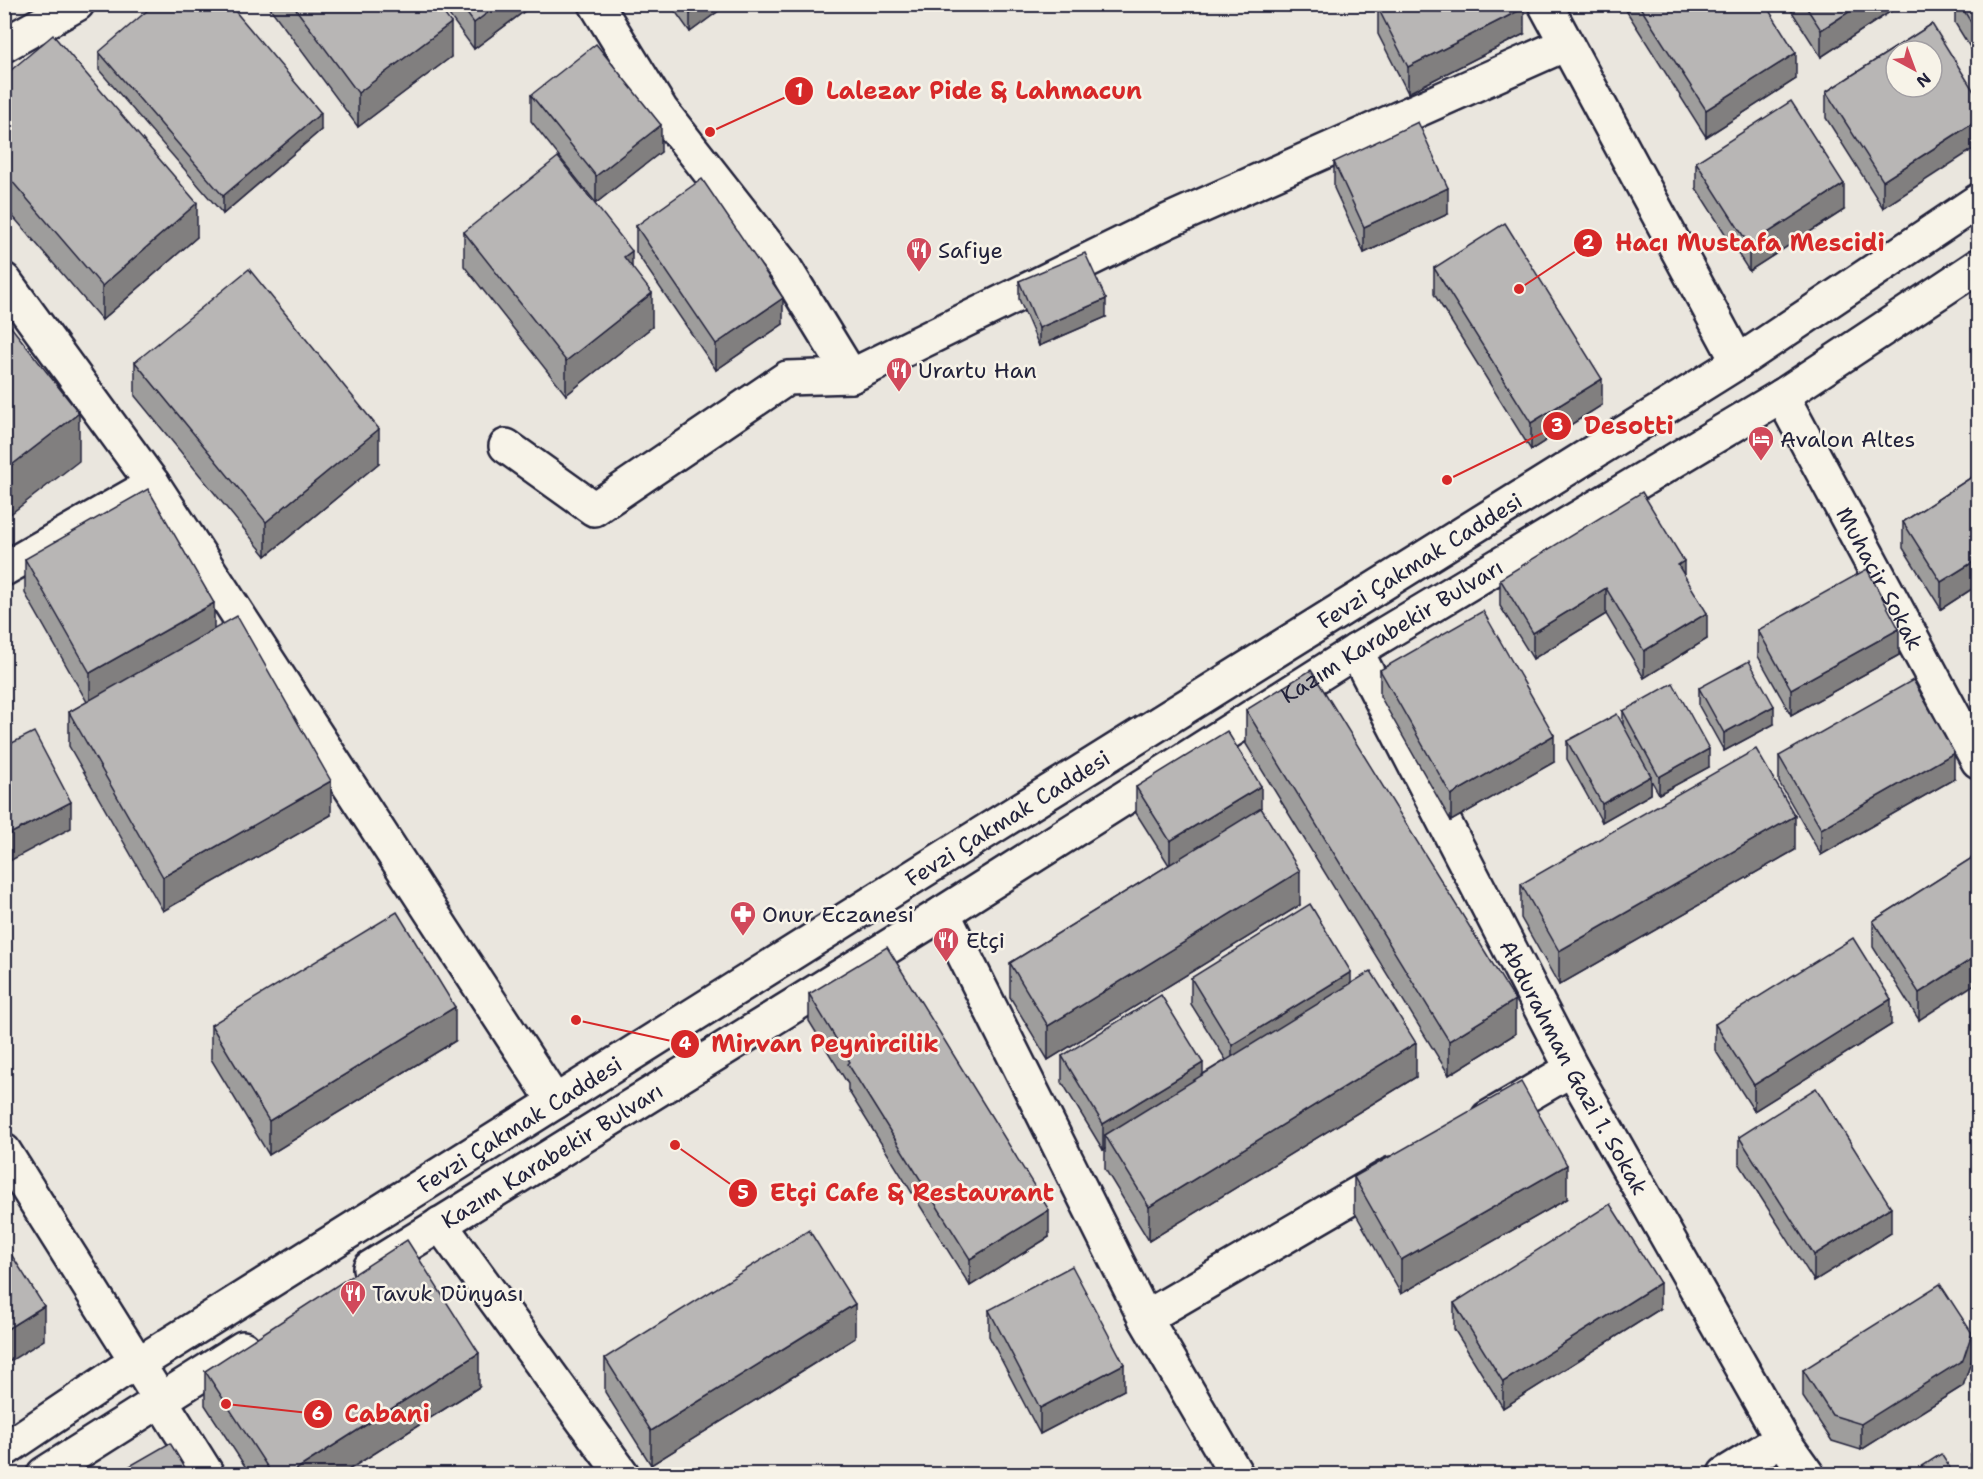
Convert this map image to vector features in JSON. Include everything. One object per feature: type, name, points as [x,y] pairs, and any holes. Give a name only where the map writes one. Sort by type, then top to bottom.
[{"type":"street","points":[[4,45],[77,4]]},
{"type":"street","points":[[596,4],[661,110],[785,268],[851,376]]},
{"type":"street","points":[[1545,4],[1738,362]]},
{"type":"street","points":[[506,446],[594,509],[787,378],[851,376],[1168,221],[1566,44]]},
{"type":"street","name":"Fevzi Çakmak Caddesi","points":[[4,1450],[129,1368],[1738,362],[1978,201]]},
{"type":"street","name":"Kazım Karabekir Bulvarı","points":[[350,1281],[943,913],[1356,651],[1782,396],[1978,266]]},
{"type":"street","points":[[4,280],[153,484],[555,1102]]},
{"type":"street","name":"Muhacir Sokak","points":[[1782,396],[1978,761]]},
{"type":"street","points":[[4,569],[153,484]]},
{"type":"street","name":"Abdurahman Gazi 1. Sokak","points":[[1356,651],[1572,1069],[1782,1439],[1807,1474]]},
{"type":"street","points":[[943,913],[1145,1318],[1236,1474]]},
{"type":"street","points":[[1460,1134],[1572,1069]]},
{"type":"street","points":[[4,1151],[129,1368]]},
{"type":"street","points":[[1145,1318],[1420,1158]]},
{"type":"street","points":[[4,1191],[129,1368],[196,1474]]},
{"type":"street","points":[[440,1224],[622,1474]]},
{"type":"street","points":[[44,1474],[270,1331]]},
{"type":"street","points":[[153,1405],[207,1474]]},
{"type":"street","points":[[1725,1474],[1782,1439]]},
{"type":"building","points":[[155,4],[229,4],[321,113],[223,196],[99,52]]},
{"type":"building","points":[[292,4],[437,4],[451,23],[358,93]]},
{"type":"building","points":[[460,4],[499,4],[474,23]]},
{"type":"building","points":[[683,4],[704,4],[690,14]]},
{"type":"building","points":[[1384,4],[1522,4],[1524,8],[1408,67],[1378,8]]},
{"type":"building","points":[[1638,4],[1765,4],[1796,53],[1706,110]]},
{"type":"building","points":[[1804,4],[1861,4],[1821,30]]},
{"type":"building","points":[[1960,4],[1978,4],[1978,34]]},
{"type":"building","points":[[1932,24],[1941,39],[1909,39]]},
{"type":"building","points":[[53,35],[197,203],[102,286],[4,172],[4,76]]},
{"type":"building","points":[[1944,43],[1978,98],[1978,120],[1883,181],[1826,92],[1884,55],[1884,99],[1944,99]]},
{"type":"building","points":[[596,44],[661,125],[596,176],[531,95]]},
{"type":"building","points":[[1791,101],[1844,184],[1749,245],[1696,162]]},
{"type":"building","points":[[1418,122],[1448,188],[1364,227],[1334,162]]},
{"type":"building","points":[[558,157],[632,251],[624,257],[652,293],[566,361],[464,232]]},
{"type":"building","points":[[702,179],[783,298],[716,344],[636,226]]},
{"type":"building","points":[[1505,223],[1602,379],[1531,423],[1434,268]]},
{"type":"building","points":[[1085,253],[1106,299],[1039,328],[1019,281]]},
{"type":"building","points":[[249,269],[379,429],[266,522],[135,362]]},
{"type":"building","points":[[4,318],[79,413],[4,471]]},
{"type":"building","points":[[1978,473],[1978,559],[1941,582],[1903,522]]},
{"type":"building","points":[[148,489],[214,603],[90,673],[25,559]]},
{"type":"building","points":[[1642,492],[1684,561],[1678,565],[1707,613],[1644,651],[1606,588],[1533,633],[1500,579]]},
{"type":"building","points":[[1867,569],[1899,629],[1791,689],[1758,630]]},
{"type":"building","points":[[1483,611],[1554,735],[1451,795],[1380,670]]},
{"type":"building","points":[[237,616],[331,781],[163,877],[69,712]]},
{"type":"building","points":[[1749,661],[1774,706],[1724,733],[1699,688]]},
{"type":"building","points":[[1311,670],[1515,1000],[1449,1041],[1246,710]]},
{"type":"building","points":[[1913,680],[1954,753],[1821,829],[1779,756]]},
{"type":"building","points":[[1673,683],[1709,749],[1659,777],[1623,711]]},
{"type":"building","points":[[1617,714],[1651,776],[1602,804],[1567,741]]},
{"type":"building","points":[[1227,731],[1261,786],[1170,841],[1136,787]]},
{"type":"building","points":[[34,732],[71,802],[4,837],[4,747]]},
{"type":"building","points":[[1756,749],[1795,816],[1559,951],[1521,884]]},
{"type":"building","points":[[1261,808],[1300,871],[1048,1026],[1010,963]]},
{"type":"building","points":[[1978,854],[1978,955],[1919,993],[1873,921]]},
{"type":"building","points":[[1310,904],[1351,972],[1232,1045],[1191,978]]},
{"type":"building","points":[[397,912],[455,1007],[269,1121],[211,1025]]},
{"type":"building","points":[[1853,938],[1891,999],[1754,1085],[1715,1024]]},
{"type":"building","points":[[887,947],[1049,1210],[970,1259],[848,1064],[850,1062],[809,994]]},
{"type":"building","points":[[1371,971],[1416,1043],[1149,1207],[1105,1135]]},
{"type":"building","points":[[1161,995],[1203,1063],[1103,1124],[1062,1056]]},
{"type":"building","points":[[1521,1082],[1567,1165],[1401,1260],[1354,1177]]},
{"type":"building","points":[[1816,1088],[1891,1207],[1814,1255],[1739,1137]]},
{"type":"building","points":[[1610,1204],[1660,1283],[1503,1382],[1454,1303]]},
{"type":"building","points":[[809,1230],[855,1304],[651,1431],[605,1358]]},
{"type":"building","points":[[407,1240],[479,1353],[289,1474],[272,1474],[205,1371]]},
{"type":"building","points":[[4,1243],[44,1306],[4,1331]]},
{"type":"building","points":[[1072,1266],[1124,1364],[1040,1408],[989,1310]]},
{"type":"building","points":[[1940,1284],[1972,1333],[1963,1360],[1861,1424],[1832,1415],[1803,1370]]},
{"type":"building","points":[[170,1443],[189,1474],[116,1474]]},
{"type":"building","points":[[1978,1449],[1978,1464],[1971,1454]]},
{"type":"building","points":[[1941,1454],[1954,1474],[1910,1474]]},
{"type":"place","name":"Lalezar Pide & Lahmacun","points":[[710,132]]},
{"type":"place","name":"Safiye","points":[[919,273]]},
{"type":"place","name":"Hacı Mustafa Mescidi","points":[[1519,289]]},
{"type":"place","name":"Urartu Han","points":[[899,393]]},
{"type":"place","name":"Avalon Altes","points":[[1761,462]]},
{"type":"place","name":"Desotti","points":[[1447,480]]},
{"type":"place","name":"Onur Eczanesi","points":[[743,937]]},
{"type":"place","name":"Etçi","points":[[946,963]]},
{"type":"place","name":"Mirvan Peynircilik","points":[[576,1020]]},
{"type":"place","name":"Etçi Cafe & Restaurant","points":[[675,1145]]},
{"type":"place","name":"Tavuk Dünyası","points":[[353,1316]]},
{"type":"place","name":"Cabani","points":[[226,1404]]}]
